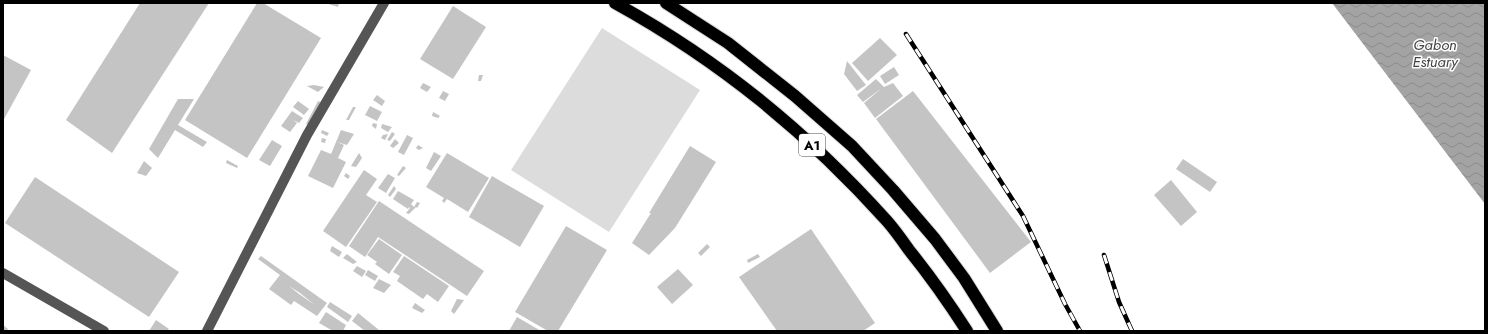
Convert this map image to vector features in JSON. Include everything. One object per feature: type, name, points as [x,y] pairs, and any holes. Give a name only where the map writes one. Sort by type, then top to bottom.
[{"type":"highway","name":"A1","points":[[615,3],[694,51],[748,89],[825,156],[888,222],[935,284],[967,331]]},
{"type":"highway","name":"A1","points":[[666,3],[728,43],[795,96],[852,146],[893,190],[935,239],[964,278],[997,331]]},
{"type":"lane","points":[[207,331],[307,135],[384,3]]},
{"type":"lane","points":[[3,273],[104,331]]},
{"type":"shaded area","points":[[602,28],[700,90],[609,232],[511,170]]},
{"type":"water","name":"Gabon Estuary","points":[[1332,3],[1485,3],[1485,204]]},
{"type":"building","points":[[140,3],[209,3],[112,153],[66,120]]},
{"type":"building","points":[[257,3],[263,3],[321,38],[247,158],[185,120]]},
{"type":"building","points":[[325,3],[339,3],[338,7]]},
{"type":"building","points":[[453,6],[486,27],[453,79],[420,59]]},
{"type":"building","points":[[880,38],[897,55],[868,81],[852,63]]},
{"type":"building","points":[[3,55],[31,70],[3,121]]},
{"type":"building","points":[[847,61],[866,85],[857,91],[844,74]]},
{"type":"building","points":[[894,67],[899,75],[885,84],[880,76]]},
{"type":"building","points":[[479,75],[483,75],[481,81],[478,81]]},
{"type":"building","points":[[876,79],[884,87],[893,83],[903,96],[875,118],[864,103],[882,88],[863,102],[857,95]]},
{"type":"building","points":[[423,83],[431,87],[427,92],[420,88]]},
{"type":"building","points":[[314,85],[324,87],[318,92],[307,86]]},
{"type":"building","points":[[443,91],[449,94],[445,101],[439,98]]},
{"type":"building","points":[[913,91],[1031,242],[990,273],[876,119]]},
{"type":"building","points":[[377,95],[385,101],[382,106],[373,100]]},
{"type":"building","points":[[178,99],[194,99],[178,125],[207,142],[203,147],[175,130],[158,158],[149,149]]},
{"type":"building","points":[[298,101],[309,109],[304,115],[293,107]]},
{"type":"building","points":[[318,101],[323,103],[310,126],[306,124]]},
{"type":"building","points":[[370,106],[382,112],[377,121],[365,115]]},
{"type":"building","points":[[353,107],[356,107],[349,120],[346,120]]},
{"type":"building","points":[[292,111],[303,118],[299,123],[293,120],[297,123],[290,132],[281,126]]},
{"type":"building","points":[[433,112],[440,116],[438,118],[432,116]]},
{"type":"building","points":[[373,123],[377,124],[376,129],[372,126]]},
{"type":"building","points":[[382,124],[392,127],[388,132],[381,128]]},
{"type":"building","points":[[322,130],[329,133],[327,136],[321,133]]},
{"type":"building","points":[[341,130],[354,134],[347,145],[337,142],[344,145],[338,158],[346,162],[333,188],[308,176],[321,150],[331,154]]},
{"type":"building","points":[[392,132],[395,134],[390,141],[387,140]]},
{"type":"building","points":[[388,134],[385,140],[381,138],[383,135]]},
{"type":"building","points":[[407,135],[413,138],[404,155],[398,152]]},
{"type":"building","points":[[322,138],[326,139],[325,143],[321,142]]},
{"type":"building","points":[[395,139],[399,143],[393,148],[390,146]]},
{"type":"building","points":[[272,140],[282,146],[270,166],[259,160]]},
{"type":"building","points":[[418,145],[423,148],[419,150],[416,148]]},
{"type":"building","points":[[690,146],[716,162],[675,228],[649,255],[632,243]]},
{"type":"building","points":[[434,152],[441,156],[431,171],[426,168]]},
{"type":"building","points":[[359,153],[362,158],[356,167],[351,166]]},
{"type":"building","points":[[447,153],[489,178],[468,212],[447,199],[444,203],[442,201],[444,198],[426,187]]},
{"type":"building","points":[[1183,159],[1217,182],[1210,192],[1176,169]]},
{"type":"building","points":[[227,160],[238,166],[237,168],[226,163]]},
{"type":"building","points":[[144,161],[152,168],[146,176],[137,173]]},
{"type":"building","points":[[403,166],[406,168],[399,176],[397,175]]},
{"type":"building","points":[[364,170],[377,179],[366,195],[377,202],[346,247],[323,231]]},
{"type":"building","points":[[346,173],[350,176],[348,179],[344,176]]},
{"type":"building","points":[[388,174],[395,178],[386,193],[378,188]]},
{"type":"building","points":[[492,176],[544,206],[520,247],[469,217]]},
{"type":"building","points":[[35,177],[179,272],[149,317],[5,223]]},
{"type":"building","points":[[1171,180],[1197,212],[1181,226],[1154,195]]},
{"type":"building","points":[[394,186],[396,189],[390,197],[388,195]]},
{"type":"building","points":[[398,191],[414,200],[411,204],[414,207],[417,202],[420,203],[417,208],[416,207],[409,214],[406,213],[410,208],[409,207],[408,209],[393,199]]},
{"type":"building","points":[[379,201],[484,271],[467,296],[378,237],[365,257],[349,246]]},
{"type":"building","points":[[566,226],[607,250],[558,331],[548,331],[515,312]]},
{"type":"building","points":[[811,229],[875,323],[863,331],[777,331],[739,277]]},
{"type":"building","points":[[379,239],[402,255],[389,274],[375,264],[377,262],[367,255]]},
{"type":"building","points":[[707,244],[710,247],[701,256],[698,253]]},
{"type":"building","points":[[332,246],[342,252],[339,257],[330,251]]},
{"type":"building","points":[[347,254],[357,262],[353,264],[343,258]]},
{"type":"building","points":[[758,254],[760,257],[748,263],[747,260]]},
{"type":"building","points":[[261,256],[327,303],[317,316],[294,301],[291,305],[269,289],[280,275],[258,259]],"holes":[[[289,286],[300,293],[315,305]]]},
{"type":"building","points":[[404,256],[449,286],[438,302],[427,294],[423,299],[397,281],[400,276],[393,272]]},
{"type":"building","points":[[357,266],[366,271],[362,277],[353,271]]},
{"type":"building","points":[[678,269],[693,285],[672,304],[657,287]]},
{"type":"building","points":[[368,270],[378,276],[375,281],[365,275]]},
{"type":"building","points":[[379,279],[391,285],[384,293],[373,288]]},
{"type":"building","points":[[457,299],[464,300],[454,314],[451,311]]},
{"type":"building","points":[[330,302],[352,316],[348,322],[327,307]]},
{"type":"building","points":[[415,303],[425,310],[422,313],[412,308]]},
{"type":"building","points":[[326,312],[346,325],[343,331],[333,331],[319,323]]},
{"type":"building","points":[[358,313],[379,330],[365,331],[352,321]]},
{"type":"building","points":[[517,317],[541,331],[509,331]]},
{"type":"building","points":[[156,320],[169,329],[167,331],[149,331]]},
{"type":"building","points":[[3,325],[8,329],[7,331],[3,331]]},
{"type":"railway","points":[[906,34],[1023,216],[1065,304],[1080,331]]},
{"type":"railway","points":[[1104,255],[1119,302],[1132,331]]}]
